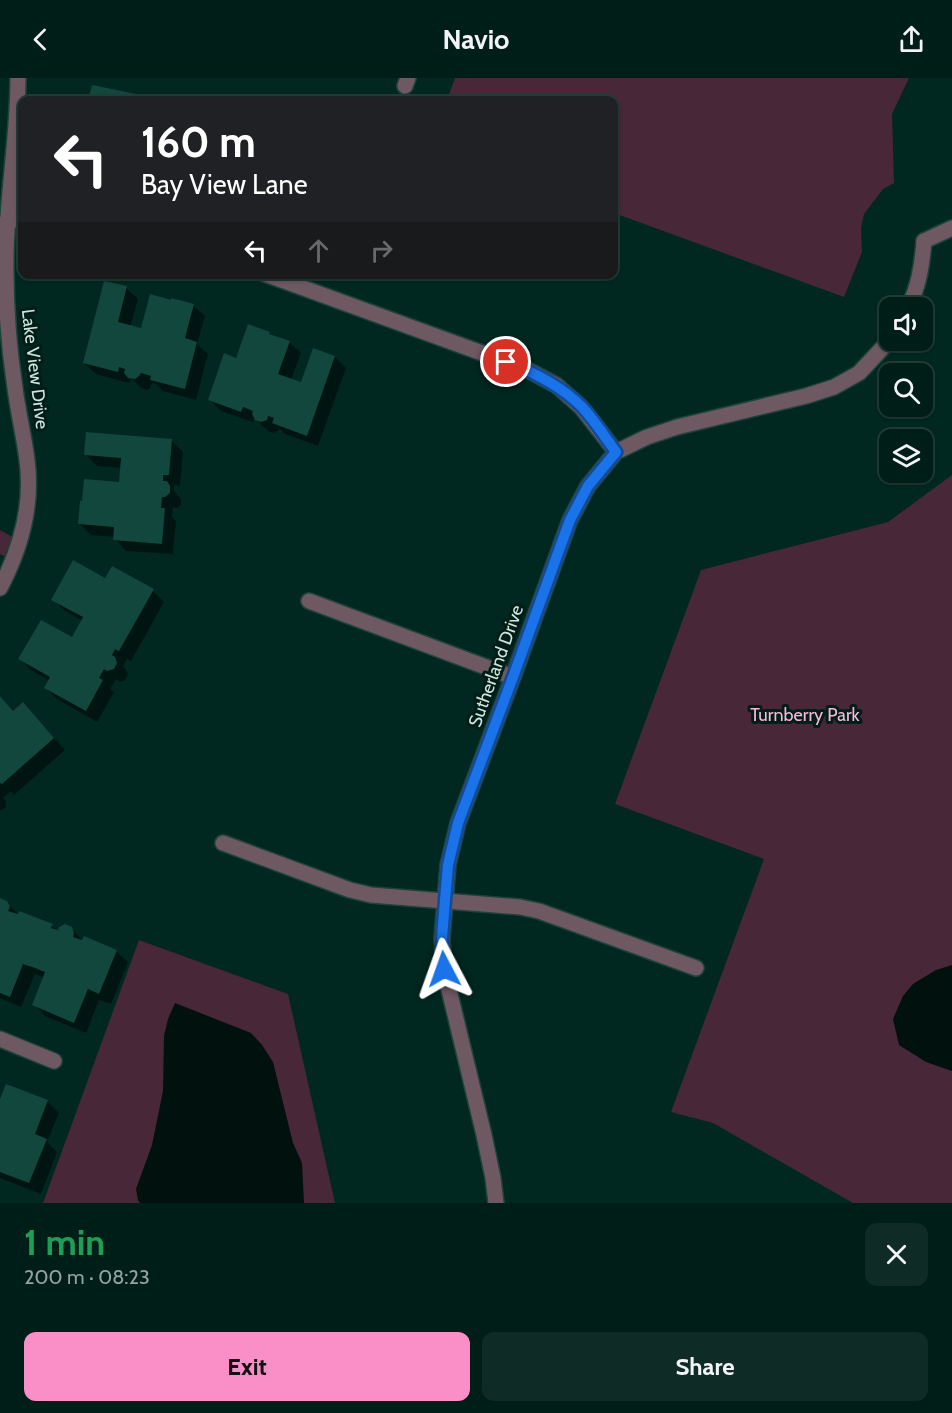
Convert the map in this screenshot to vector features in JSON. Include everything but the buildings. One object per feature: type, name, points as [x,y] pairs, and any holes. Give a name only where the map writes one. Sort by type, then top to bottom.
[{"type":"street","name":"Lake View Drive","points":[[0,588],[20,541],[27,511],[29,486],[27,455],[17,404],[9,340],[6,268],[15,220],[18,78]]},
{"type":"street","points":[[914,297],[922,266],[924,241],[952,228]]},
{"type":"street","points":[[278,279],[526,369],[556,385],[581,407],[616,452]]},
{"type":"street","name":"Sutherland Drive","points":[[496,1203],[484,1135],[444,969],[442,938],[448,865],[458,823],[570,520],[588,486],[616,452],[647,437],[677,427],[806,396],[834,387],[859,373],[880,351]]},
{"type":"street","points":[[309,601],[513,677]]},
{"type":"street","points":[[223,843],[350,890],[371,895],[520,907],[539,911],[696,968]]},
{"type":"street","points":[[0,1039],[54,1061]]},
{"type":"green space","points":[[455,78],[909,78],[892,114],[894,183],[883,189],[864,214],[861,228],[862,252],[844,297],[618,214],[618,96],[448,96]]},
{"type":"green space","name":"Turnberry Park","points":[[952,475],[952,1203],[853,1203],[713,1123],[671,1112],[764,859],[615,804],[701,570],[888,522]]},
{"type":"green space","points":[[0,530],[20,541],[13,561],[0,554]]},
{"type":"green space","points":[[139,940],[288,994],[335,1203],[43,1203]]},
{"type":"shaded area","points":[[952,965],[952,1071],[926,1062],[899,1045],[893,1019],[903,996],[913,984],[936,970]]},
{"type":"shaded area","points":[[175,1003],[251,1033],[273,1062],[293,1143],[302,1163],[304,1203],[140,1203],[138,1200],[136,1189],[152,1145],[163,1091],[164,1036]]},
{"type":"route","points":[[444,969],[442,938],[448,865],[458,823],[570,520],[588,486],[616,452],[581,407],[556,385],[526,369],[506,362]]}]
